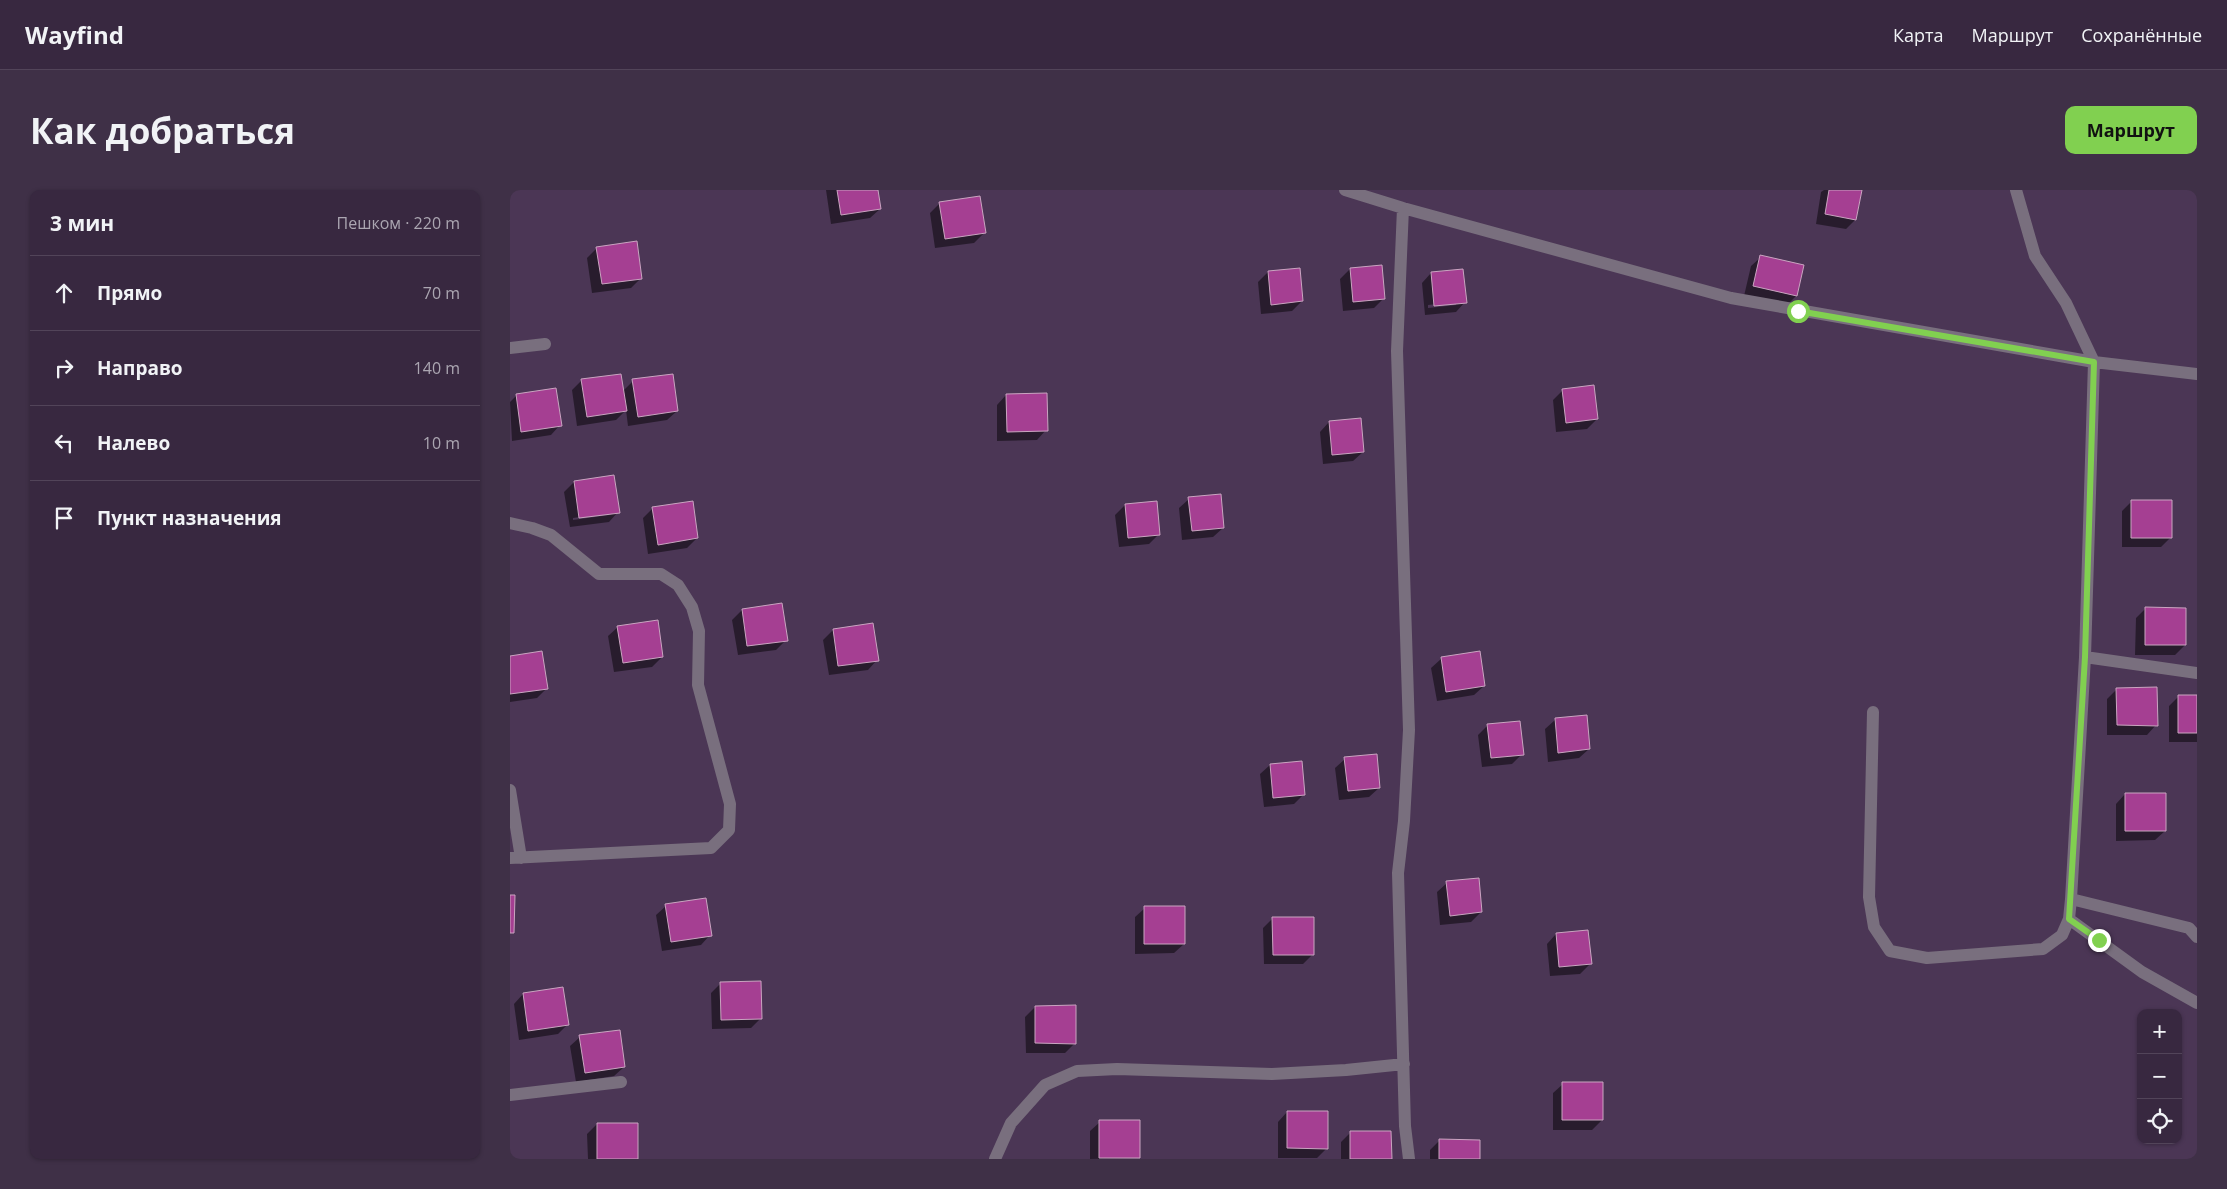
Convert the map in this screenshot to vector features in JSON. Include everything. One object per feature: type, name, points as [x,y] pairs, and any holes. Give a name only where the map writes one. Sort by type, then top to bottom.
[{"type":"street","points":[[1345,190],[1403,208],[1731,298],[2094,362],[2197,374]]},
{"type":"street","points":[[1873,712],[1869,897],[1874,928],[1890,951],[1927,958],[2043,949],[2062,935],[2069,919],[2071,898],[2085,657],[2094,362],[2066,304],[2034,256],[2016,190]]},
{"type":"street","points":[[1403,208],[1396,351],[1409,730],[1404,821],[1398,873],[1405,1126],[1409,1159]]},
{"type":"street","points":[[510,348],[544,344]]},
{"type":"street","points":[[510,523],[551,535],[599,574],[661,574],[678,585],[692,607],[699,631],[698,685],[730,804],[729,830],[711,848],[515,858],[510,790]]},
{"type":"street","points":[[2085,657],[2197,672]]},
{"type":"street","points":[[2071,898],[2189,928],[2197,937]]},
{"type":"street","points":[[2069,919],[2142,972],[2197,1003]]},
{"type":"street","points":[[995,1159],[1011,1123],[1045,1085],[1077,1071],[1117,1069],[1272,1074],[1346,1070],[1404,1064]]},
{"type":"street","points":[[510,1096],[621,1082]]},
{"type":"building","points":[[837,190],[878,190],[881,209],[841,215]]},
{"type":"building","points":[[1829,190],[1862,190],[1856,220],[1825,214]]},
{"type":"building","points":[[980,196],[986,233],[945,239],[939,202]]},
{"type":"building","points":[[637,241],[642,279],[602,284],[596,247]]},
{"type":"building","points":[[1760,255],[1804,265],[1797,296],[1753,286]]},
{"type":"building","points":[[1382,265],[1385,299],[1353,302],[1350,268]]},
{"type":"building","points":[[1300,268],[1303,301],[1271,305],[1268,271]]},
{"type":"building","points":[[1463,269],[1467,303],[1434,306],[1431,272]]},
{"type":"building","points":[[621,374],[627,411],[587,417],[581,379]]},
{"type":"building","points":[[673,374],[678,411],[638,417],[632,379]]},
{"type":"building","points":[[1594,385],[1598,419],[1566,423],[1562,389]]},
{"type":"building","points":[[556,388],[562,426],[521,432],[516,394]]},
{"type":"building","points":[[1047,393],[1048,431],[1007,432],[1006,394]]},
{"type":"building","points":[[1361,418],[1364,452],[1332,455],[1329,421]]},
{"type":"building","points":[[614,475],[620,513],[579,518],[574,481]]},
{"type":"building","points":[[1221,494],[1224,528],[1192,531],[1188,497]]},
{"type":"building","points":[[2131,500],[2172,500],[2172,538],[2131,538]]},
{"type":"building","points":[[693,501],[698,538],[658,545],[652,507]]},
{"type":"building","points":[[1157,501],[1160,535],[1128,538],[1125,504]]},
{"type":"building","points":[[782,603],[788,641],[747,646],[742,609]]},
{"type":"building","points":[[2145,607],[2186,608],[2186,645],[2145,645]]},
{"type":"building","points":[[658,620],[663,657],[623,663],[617,626]]},
{"type":"building","points":[[873,623],[879,661],[838,666],[833,629]]},
{"type":"building","points":[[542,651],[548,689],[510,694],[510,656]]},
{"type":"building","points":[[1480,651],[1485,686],[1446,692],[1441,657]]},
{"type":"building","points":[[2157,687],[2158,726],[2117,725],[2116,688]]},
{"type":"building","points":[[2178,695],[2197,695],[2197,733],[2178,733]]},
{"type":"building","points":[[1587,715],[1590,749],[1558,753],[1555,718]]},
{"type":"building","points":[[1520,721],[1524,755],[1491,758],[1487,724]]},
{"type":"building","points":[[1377,754],[1380,788],[1348,791],[1344,757]]},
{"type":"building","points":[[1302,761],[1305,795],[1273,798],[1270,764]]},
{"type":"building","points":[[2125,793],[2166,793],[2166,831],[2125,831]]},
{"type":"building","points":[[1479,878],[1482,912],[1450,916],[1446,881]]},
{"type":"building","points":[[510,895],[515,895],[514,933],[510,933]]},
{"type":"building","points":[[706,898],[712,936],[671,942],[665,904]]},
{"type":"building","points":[[1144,906],[1185,906],[1185,944],[1144,944]]},
{"type":"building","points":[[1272,917],[1314,917],[1314,955],[1273,955]]},
{"type":"building","points":[[1588,930],[1592,964],[1559,967],[1556,933]]},
{"type":"building","points":[[761,981],[762,1019],[721,1020],[720,982]]},
{"type":"building","points":[[563,987],[569,1025],[528,1031],[523,993]]},
{"type":"building","points":[[1076,1005],[1076,1044],[1035,1043],[1035,1006]]},
{"type":"building","points":[[620,1030],[625,1067],[585,1073],[579,1035]]},
{"type":"building","points":[[1562,1082],[1603,1082],[1603,1120],[1562,1120]]},
{"type":"building","points":[[1287,1111],[1328,1111],[1328,1149],[1287,1148]]},
{"type":"building","points":[[1099,1120],[1140,1120],[1140,1158],[1099,1158]]},
{"type":"building","points":[[597,1123],[638,1123],[638,1159],[597,1159]]},
{"type":"building","points":[[1350,1131],[1391,1131],[1392,1159],[1350,1159]]},
{"type":"building","points":[[1439,1139],[1480,1140],[1480,1159],[1439,1159]]},
{"type":"route","points":[[1798,311],[2094,362],[2085,657],[2069,919],[2099,940]]}]
